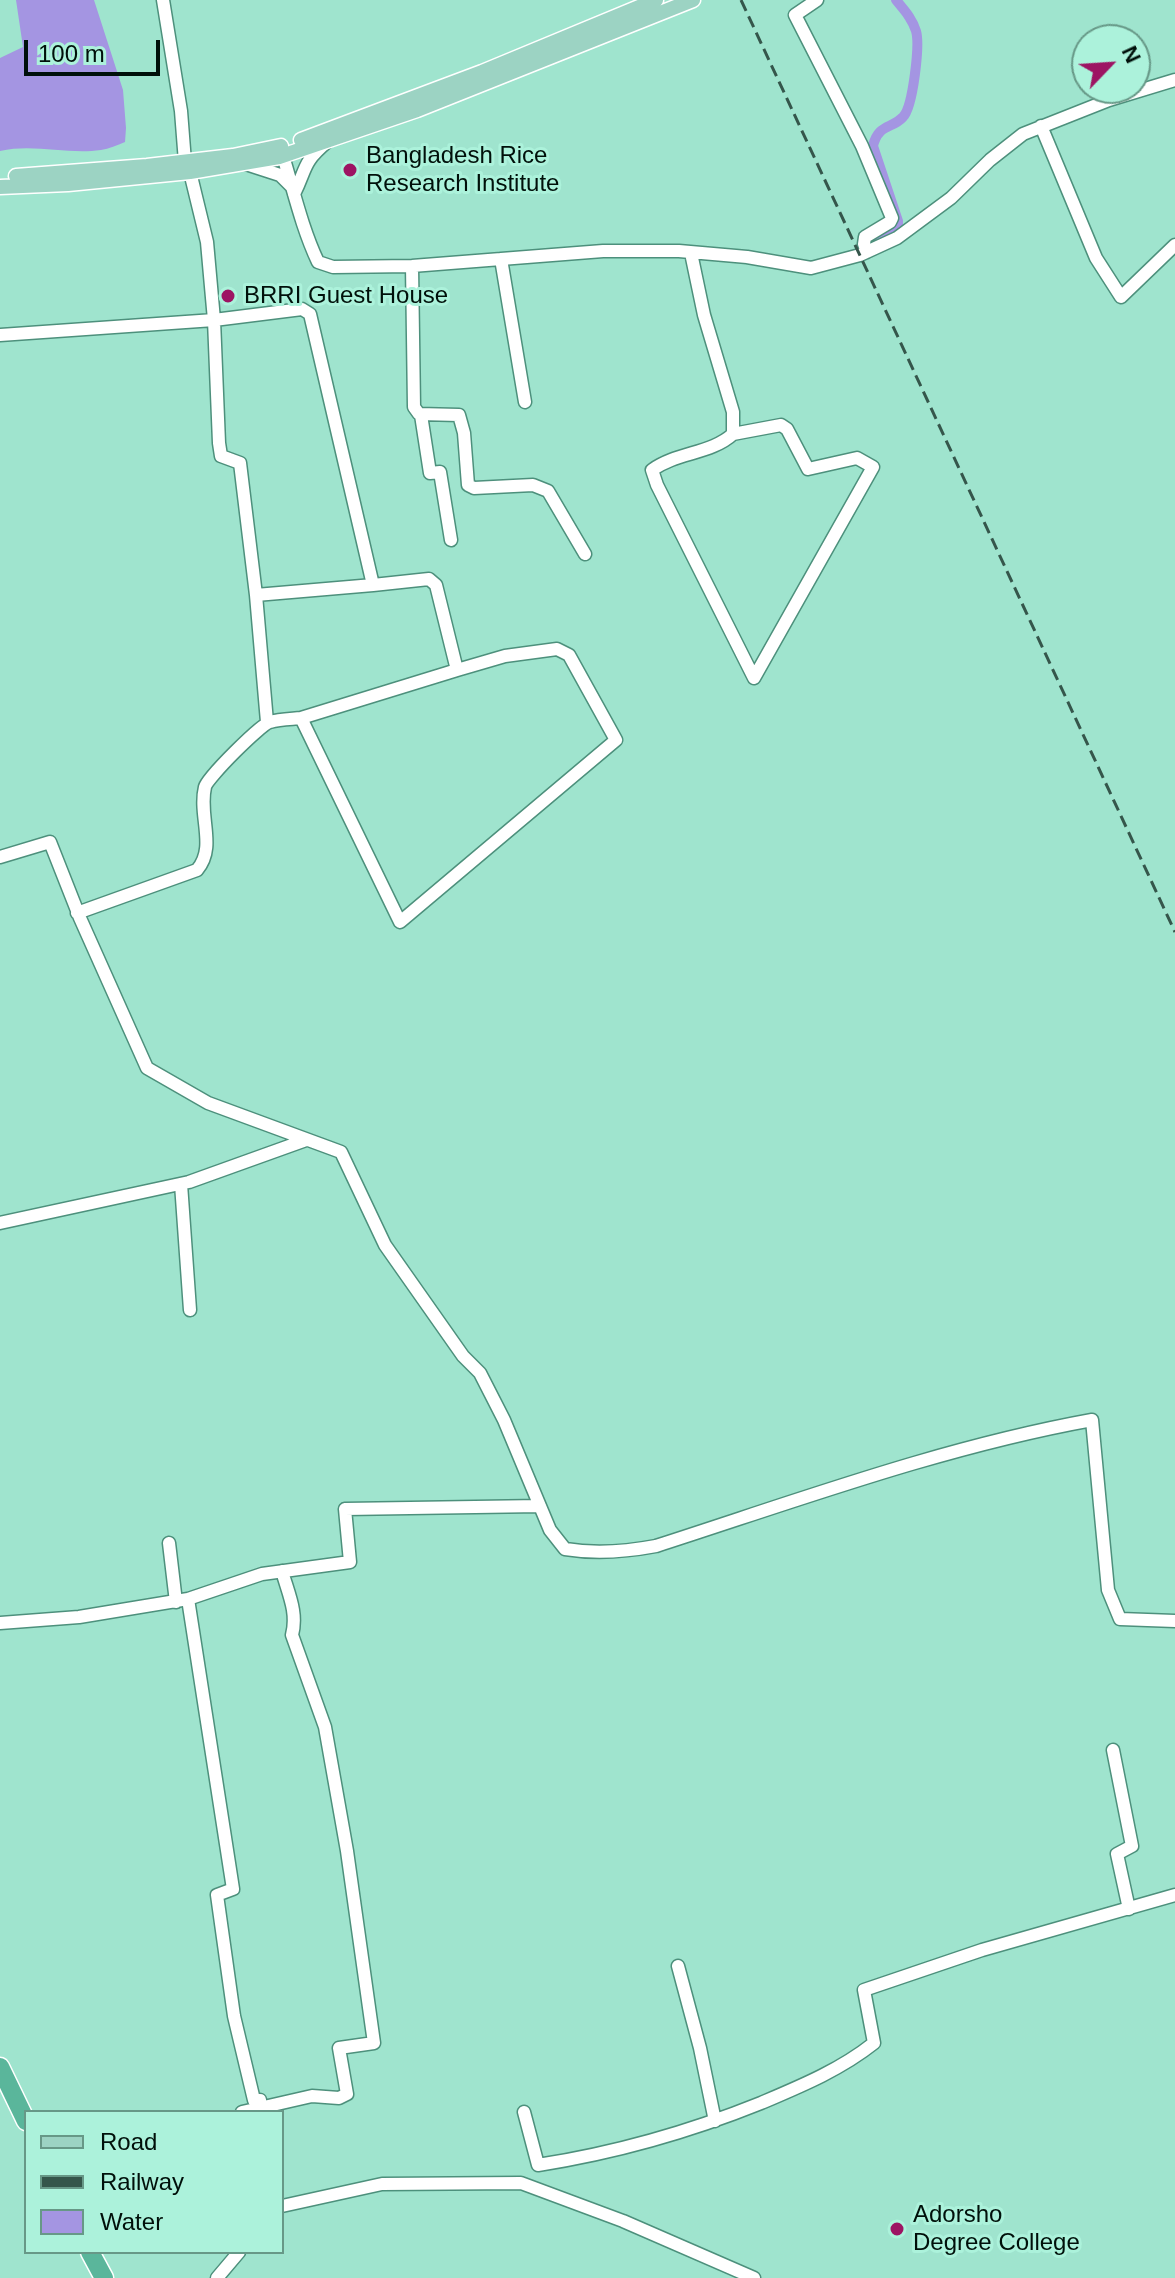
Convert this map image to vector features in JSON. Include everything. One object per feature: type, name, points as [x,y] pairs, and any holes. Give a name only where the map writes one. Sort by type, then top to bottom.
[{"type":"highway","points":[[0,2067],[24,2117]]},
{"type":"highway","points":[[91,2254],[104,2278]]},
{"type":"main road","points":[[0,187],[68,184],[188,167],[272,149],[482,72],[656,0]]},
{"type":"main road","points":[[0,177],[246,164],[283,156],[576,49],[693,0]]},
{"type":"street","points":[[163,0],[188,167],[207,242],[221,456],[240,463],[267,722]]},
{"type":"street","points":[[817,0],[795,15],[862,146],[892,218],[865,237],[867,252]]},
{"type":"street","points":[[246,164],[280,175],[297,198],[306,235],[318,262],[333,267],[412,266],[603,251],[747,257],[811,268],[867,252],[897,238],[951,198],[990,160],[1023,134],[1109,100],[1175,80]]},
{"type":"street","points":[[1041,126],[1096,258],[1121,297],[1175,245]]},
{"type":"street","points":[[293,192],[311,156],[327,142]]},
{"type":"street","points":[[283,156],[293,192]]},
{"type":"street","points":[[691,253],[704,315],[733,412],[733,434],[724,443],[665,461],[652,470],[754,678],[873,467],[857,458],[808,469],[787,429],[781,425],[733,434]]},
{"type":"street","points":[[501,259],[525,402]]},
{"type":"street","points":[[412,266],[414,407],[421,415],[430,473],[440,472],[451,540]]},
{"type":"street","points":[[0,335],[214,320],[302,309],[310,314],[373,585]]},
{"type":"street","points":[[421,415],[459,415],[464,433],[468,485],[474,488],[533,485],[548,491],[585,554]]},
{"type":"street","points":[[256,595],[429,579],[436,585],[457,670]]},
{"type":"street","points":[[77,913],[197,870],[206,859],[207,838],[202,810],[206,783],[267,722],[301,718],[505,656],[557,649],[569,655],[616,740],[400,922],[301,718]]},
{"type":"street","points":[[0,857],[50,842],[77,913],[147,1068],[208,1103],[341,1152],[385,1245],[463,1356],[480,1373],[504,1420],[550,1530],[565,1549],[590,1553],[656,1546],[903,1467],[1033,1431],[1092,1420],[1108,1590],[1120,1619],[1175,1621]]},
{"type":"street","points":[[0,1223],[181,1184],[306,1140]]},
{"type":"street","points":[[181,1184],[190,1310]]},
{"type":"street","points":[[0,1623],[79,1617],[182,1600],[262,1574],[350,1562],[345,1509],[540,1506]]},
{"type":"street","points":[[169,1543],[182,1600],[233,1889],[217,1895],[232,2001],[254,2100],[260,2100],[262,2110]]},
{"type":"street","points":[[265,2110],[312,2096],[339,2098],[347,2094],[339,2048],[374,2043],[347,1851],[325,1727],[292,1635],[294,1608],[282,1571]]},
{"type":"street","points":[[1113,1750],[1132,1846],[1117,1854],[1129,1909]]},
{"type":"street","points":[[526,2184],[538,2165],[628,2148],[715,2121],[847,2064],[874,2043],[864,1990],[982,1950],[1175,1895]]},
{"type":"street","points":[[678,1966],[715,2121]]},
{"type":"street","points":[[524,2112],[538,2165]]},
{"type":"street","points":[[284,2206],[382,2184],[526,2184],[623,2221],[754,2278]]},
{"type":"street","points":[[217,2278],[237,2254]]},
{"type":"water","points":[[16,0],[94,0],[123,90],[125,142],[107,149],[88,151],[25,148],[0,151],[0,58],[23,47]]},
{"type":"waterway","points":[[871,243],[898,226],[873,146],[878,134],[899,121],[907,111],[916,62],[916,31],[896,0]]},
{"type":"railway","points":[[741,0],[1175,932]]},
{"type":"place","name":"Bangladesh Rice Research Institute","points":[[350,170]]},
{"type":"place","name":"BRRI Guest House","points":[[228,296]]},
{"type":"place","name":"Adorsho Degree College","points":[[897,2229]]}]
